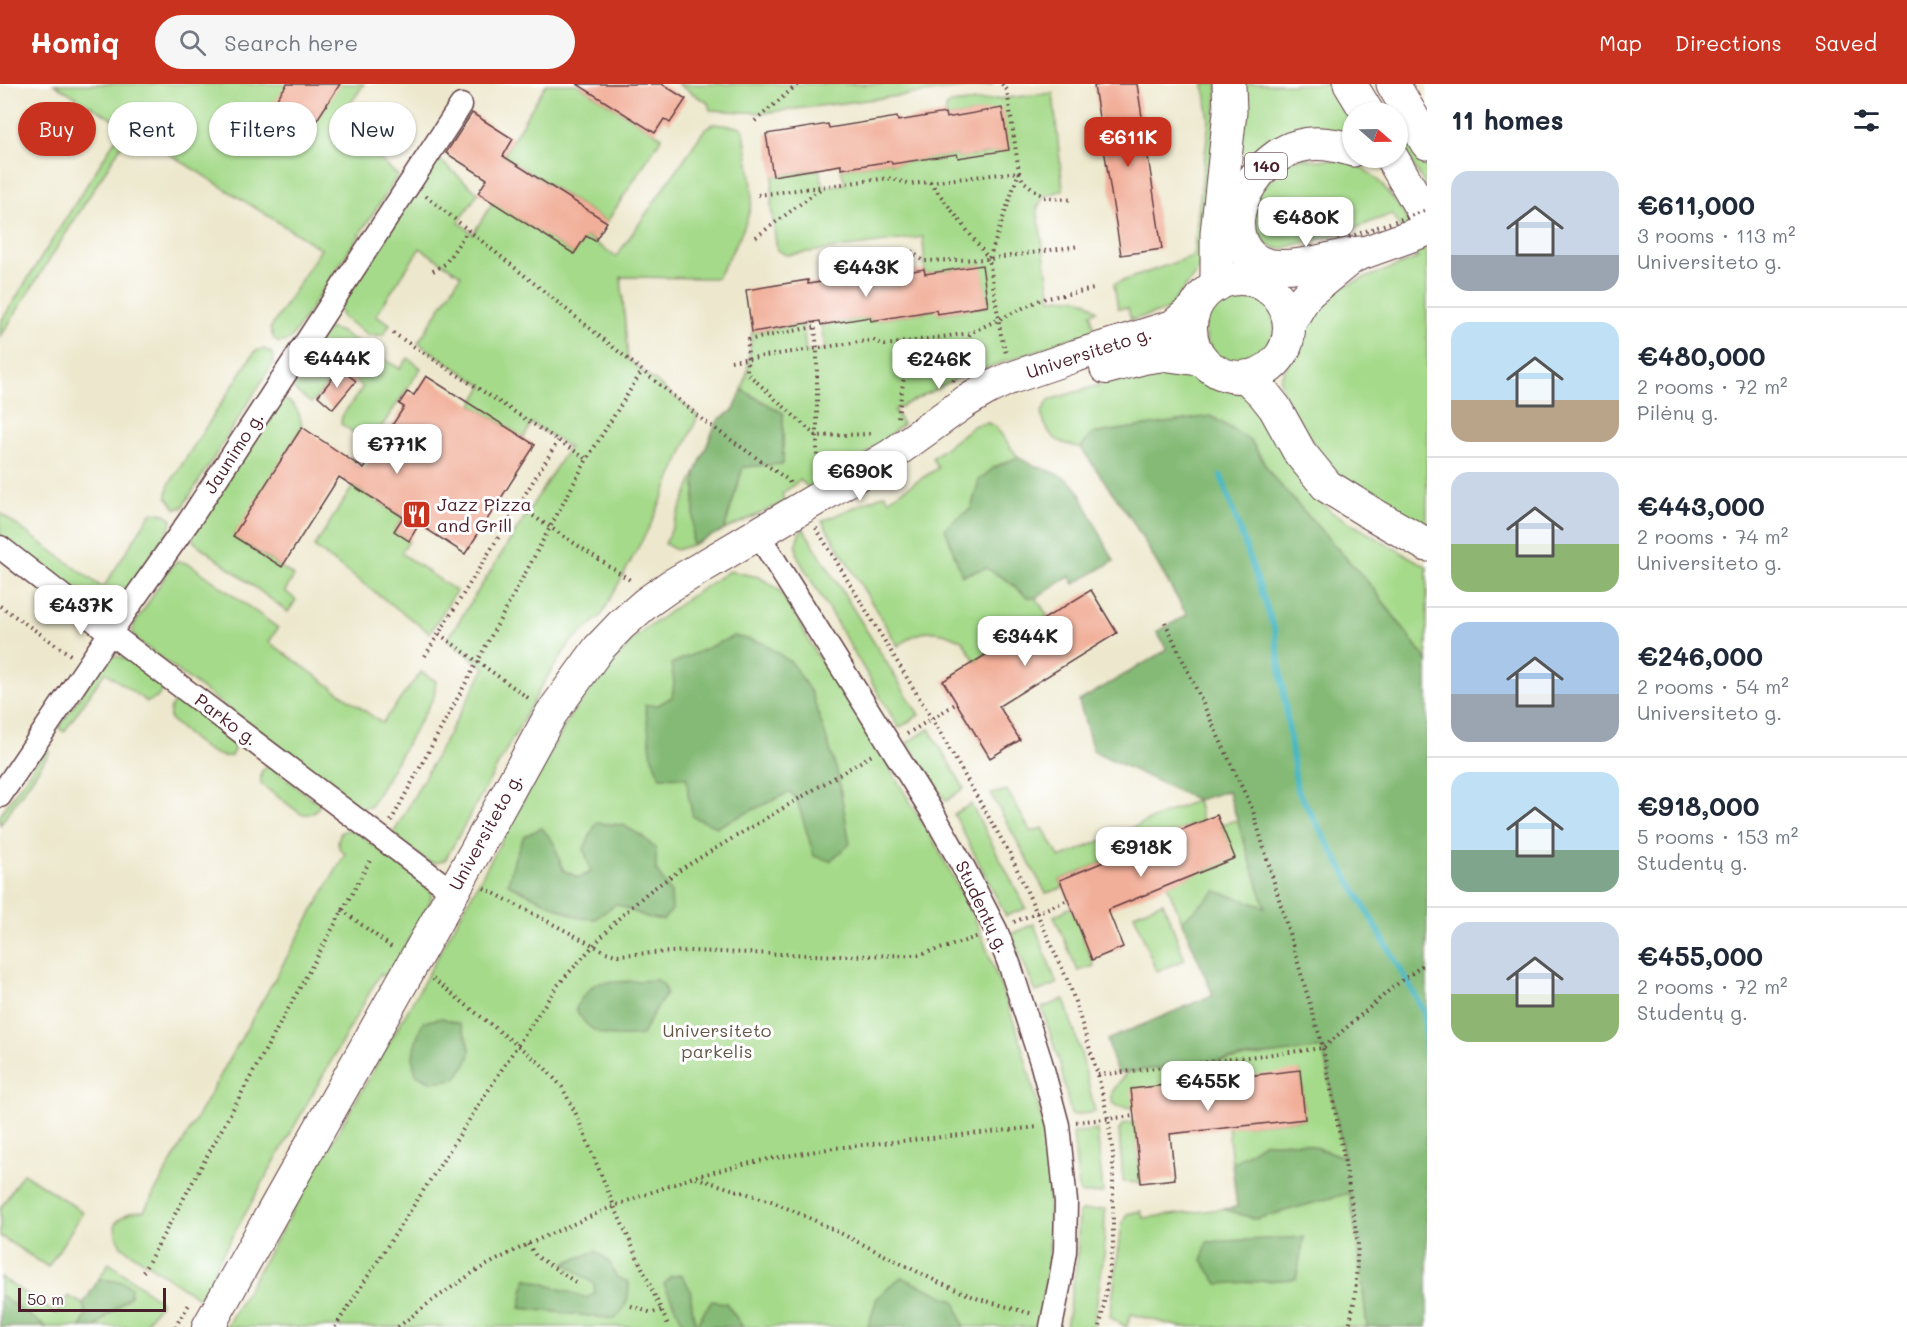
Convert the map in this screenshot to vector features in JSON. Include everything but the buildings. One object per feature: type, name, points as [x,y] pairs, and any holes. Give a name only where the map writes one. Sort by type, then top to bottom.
[{"type":"highway","name":"140","points":[[1206,296],[1217,233],[1230,112],[1229,84]]},
{"type":"highway","points":[[1350,84],[1361,102]]},
{"type":"highway","points":[[1393,84],[1427,143]]},
{"type":"highway","name":"140","points":[[1342,146],[1335,144],[1299,146],[1274,158],[1252,181],[1243,200],[1239,209],[1238,234],[1245,251],[1254,260],[1265,265],[1280,267],[1294,266],[1354,245]]},
{"type":"highway","points":[[1383,168],[1419,200]]},
{"type":"highway","points":[[1398,168],[1419,200],[1427,218]]},
{"type":"highway","points":[[1247,377],[1275,408],[1300,453],[1327,486],[1427,545]]},
{"type":"main road","name":"140","points":[[1354,245],[1427,230]]},
{"type":"main road","points":[[1263,285],[1281,284],[1354,245]]},
{"type":"main road","points":[[1289,324],[1305,297],[1354,245]]},
{"type":"main road","points":[[1232,280],[1248,280],[1263,285],[1276,295],[1285,309],[1289,324],[1288,339],[1282,353],[1261,373],[1247,377],[1223,375],[1212,369],[1195,348],[1191,335],[1191,321],[1206,296],[1232,280]]},
{"type":"main road","name":"Universiteto g.","points":[[199,1315],[414,963],[551,714],[599,648],[629,618],[670,586],[803,507],[881,445],[1014,377],[1173,326],[1206,296]]},
{"type":"main road","name":"Universiteto g.","points":[[881,445],[995,408],[1121,363],[1165,355],[1203,360]]},
{"type":"street","name":"Jaunimo g.","points":[[0,796],[87,666],[189,521],[461,105]]},
{"type":"street","name":"Studentų g.","points":[[758,534],[934,815],[996,930],[1026,1013],[1058,1125],[1066,1202],[1065,1241],[1052,1324]]},
{"type":"street","name":"Parko g.","points":[[0,547],[110,633],[458,884]]},
{"type":"path","points":[[755,121],[798,84]]},
{"type":"path","points":[[1002,84],[1007,90],[1019,172],[1023,181],[1044,197],[1074,200]]},
{"type":"path","points":[[758,195],[888,178],[911,184],[1019,172]]},
{"type":"path","points":[[989,259],[1019,172]]},
{"type":"path","points":[[930,182],[989,259],[1001,335],[1014,377]]},
{"type":"path","points":[[411,183],[707,423],[788,480],[932,719],[1010,854],[1038,912],[1070,986],[1098,1075],[1108,1118],[1113,1154],[1113,1246],[1100,1327]]},
{"type":"path","points":[[756,237],[824,187]]},
{"type":"path","points":[[1354,245],[1419,200]]},
{"type":"path","points":[[433,271],[445,264],[468,230]]},
{"type":"path","points":[[911,251],[923,261],[989,259],[1079,246]]},
{"type":"path","points":[[731,361],[873,340],[885,345],[970,333],[1042,299],[1094,289]]},
{"type":"path","points":[[817,475],[816,436],[817,348],[814,325],[748,340],[747,373],[816,436],[881,445]]},
{"type":"path","points":[[393,333],[587,459]]},
{"type":"path","points":[[949,390],[970,333]]},
{"type":"path","points":[[898,417],[909,342]]},
{"type":"path","points":[[425,656],[558,441]]},
{"type":"path","points":[[518,506],[636,584]]},
{"type":"path","points":[[0,606],[87,666]]},
{"type":"path","points":[[1165,622],[1253,811],[1323,1048],[1358,1243],[1355,1297],[1349,1327]]},
{"type":"path","points":[[439,634],[551,714]]},
{"type":"path","points":[[335,1327],[557,986],[618,919],[647,893],[686,866],[957,703]]},
{"type":"path","points":[[458,884],[616,956],[689,951],[844,956],[918,955],[947,948],[1068,900]]},
{"type":"path","points":[[342,910],[414,963],[541,1064],[562,1087],[669,1327]]},
{"type":"path","points":[[1098,1075],[1323,1048],[1392,988],[1427,962]]},
{"type":"path","points":[[398,1327],[477,1270],[528,1244],[614,1206],[693,1177],[763,1160],[834,1148],[1134,1116]]},
{"type":"path","points":[[693,1177],[771,1201],[942,1284],[1052,1324]]},
{"type":"path","points":[[528,1244],[536,1256],[577,1283]]},
{"type":"path","points":[[631,1306],[652,1313],[661,1310]]},
{"type":"path","points":[[175,1327],[199,1315]]},
{"type":"green space","points":[[54,84],[364,84],[352,102],[329,102],[329,156],[376,156],[398,176],[290,340],[279,343],[274,339],[270,329],[321,249],[173,156],[197,156],[197,102],[108,102],[108,116],[96,109],[96,102],[84,102]]},
{"type":"green space","points":[[546,84],[577,84],[662,137],[607,222],[503,156]]},
{"type":"green space","points":[[678,84],[993,84],[764,113],[710,110],[708,103]]},
{"type":"green space","points":[[1204,84],[1218,84],[1203,255],[1198,271],[1167,310],[1131,320],[1128,308],[1118,308],[1114,284],[1193,256],[1209,121]]},
{"type":"green space","points":[[1242,84],[1328,84],[1342,108],[1342,144],[1231,189]]},
{"type":"green space","points":[[1053,93],[1063,190],[1044,197],[1037,208],[1051,299],[1076,298],[1092,305],[1097,311],[1091,313],[1094,331],[960,377],[894,410],[903,424],[864,456],[810,489],[800,480],[782,494],[785,502],[724,530],[743,467],[783,463],[783,413],[742,390],[747,373],[752,332],[803,324],[806,352],[825,349],[821,325],[870,317],[871,321],[936,310],[938,314],[988,306],[981,265],[925,274],[923,237],[786,255],[777,250],[771,207],[773,176],[819,169],[824,187],[845,184],[841,169],[957,154],[958,158],[1008,150],[1002,109],[946,118],[946,108],[950,104]]},
{"type":"green space","points":[[713,124],[741,127],[744,131],[752,192],[745,225],[717,278],[621,277],[628,359],[698,416],[652,522],[601,616],[570,643],[547,677],[445,860],[435,863],[427,861],[392,836],[485,668],[447,640],[569,447],[531,423],[524,438],[472,405],[483,386],[418,343],[461,275],[420,248],[376,315],[390,324],[383,335],[369,335],[342,317],[339,304],[436,157],[478,193],[459,222],[473,234],[493,202],[574,254],[586,236],[616,257],[705,129]]},
{"type":"green space","points":[[1408,134],[1427,167],[1427,189],[1408,156]]},
{"type":"green space","points":[[108,151],[108,156],[115,156],[0,338],[0,323]]},
{"type":"green space","points":[[1294,159],[1342,161],[1342,168],[1361,168],[1377,179],[1402,210],[1427,255],[1427,533],[1334,476],[1284,397],[1280,379],[1298,345],[1313,303],[1333,290],[1418,258],[1392,214],[1342,233],[1279,249],[1269,246],[1257,235],[1249,240],[1258,190]]},
{"type":"green space","points":[[1240,294],[1253,297],[1265,304],[1272,316],[1275,329],[1272,342],[1265,354],[1253,361],[1240,364],[1227,361],[1215,354],[1208,342],[1205,329],[1208,316],[1215,304],[1227,297]]},
{"type":"green space","points":[[328,328],[341,332],[400,369],[408,358],[421,368],[370,444],[341,424],[342,416],[363,387],[340,369],[311,403],[292,388],[290,379]]},
{"type":"green space","points":[[264,349],[272,353],[274,362],[182,508],[175,508],[167,497],[168,486],[255,351]]},
{"type":"green space","points":[[1167,371],[1191,371],[1223,387],[1251,397],[1301,479],[1331,512],[1427,567],[1427,661],[1373,588],[1272,476],[1251,441],[1092,434],[1081,448],[1059,441],[1044,423],[1041,414],[1049,400],[1106,383]]},
{"type":"green space","points":[[742,390],[783,413],[783,464],[743,467],[724,530],[692,545],[696,472],[719,419],[734,410]]},
{"type":"green space","points":[[286,400],[298,411],[302,427],[234,536],[294,576],[285,591],[296,600],[288,612],[193,541],[193,533],[278,402]]},
{"type":"green space","points":[[1211,416],[1251,441],[1272,476],[1373,588],[1427,661],[1427,1327],[1367,1327],[1358,1243],[1349,1193],[1256,1219],[1223,1209],[1237,1207],[1232,1164],[1265,1142],[1303,1143],[1344,1157],[1323,1048],[1117,1073],[1107,1040],[1213,995],[1182,921],[1216,891],[1265,907],[1228,791],[1197,800],[1093,751],[1079,701],[1167,650],[1157,632],[1187,615],[1132,520],[1081,448],[1091,434]]},
{"type":"green space","points":[[988,423],[996,427],[1018,457],[995,467],[980,480],[971,509],[945,529],[962,575],[986,568],[1007,580],[1027,596],[1036,598],[1048,616],[975,661],[962,640],[943,633],[927,631],[911,637],[898,646],[822,521],[885,494],[888,500],[938,468],[932,458],[975,425]]},
{"type":"green space","points":[[1018,457],[1058,474],[1072,483],[1078,490],[1114,561],[1074,584],[1070,576],[1036,598],[1027,597],[1007,580],[986,568],[962,575],[945,529],[971,509],[979,480],[995,467]]},
{"type":"green space","points":[[696,472],[692,545],[676,550],[665,544]]},
{"type":"green space","points":[[353,486],[403,517],[394,531],[409,541],[401,553],[456,591],[430,633],[314,547]]},
{"type":"green space","points":[[0,513],[103,588],[151,513],[165,514],[172,520],[170,528],[114,609],[99,608],[0,535]]},
{"type":"green space","points":[[803,528],[919,715],[899,728],[798,558],[797,542]]},
{"type":"green space","points":[[179,561],[191,565],[278,628],[269,642],[382,723],[421,672],[436,681],[434,697],[370,807],[360,808],[136,639],[133,631],[134,625],[173,564]]},
{"type":"green space","name":"Universiteto parkelis","points":[[729,571],[759,577],[778,589],[816,654],[859,717],[936,845],[978,926],[1018,1033],[1042,1120],[1049,1179],[1049,1257],[1042,1308],[1036,1327],[226,1327],[416,996],[573,711],[635,637]]},
{"type":"green space","points":[[734,636],[763,643],[792,663],[812,694],[837,771],[850,844],[830,861],[814,856],[797,800],[790,792],[717,827],[693,817],[687,778],[660,777],[652,758],[645,705],[658,705],[672,697],[674,683],[671,664]]},
{"type":"green space","points":[[114,656],[127,659],[142,667],[160,683],[163,689],[157,698],[147,702],[105,672],[64,732],[59,728],[103,661]]},
{"type":"green space","points":[[183,699],[235,740],[231,756],[215,754],[170,719],[172,705],[176,700]]},
{"type":"green space","points":[[929,729],[964,788],[946,801],[907,743]]},
{"type":"green space","points":[[46,748],[50,752],[0,825],[0,815]]},
{"type":"green space","points":[[268,765],[320,805],[316,810],[310,814],[301,814],[261,784],[261,772]]},
{"type":"green space","points":[[1007,790],[1031,832],[1043,828],[1060,858],[1197,800],[1202,821],[1060,880],[1063,888],[1046,893],[991,794]]},
{"type":"green space","points":[[971,804],[1026,908],[1006,916],[954,814]]},
{"type":"green space","points":[[1238,820],[1266,908],[1216,891],[1182,921],[1167,885],[1234,858],[1221,824]]},
{"type":"green space","points":[[596,823],[623,825],[642,836],[656,849],[656,870],[671,893],[672,910],[663,920],[649,918],[616,904],[595,919],[579,918],[508,884],[515,857],[524,836],[542,828],[554,843],[563,870],[579,878],[591,872],[584,849]]},
{"type":"green space","points":[[355,831],[432,890],[431,900],[388,977],[380,974],[213,1271],[220,1276],[203,1299],[121,1246],[116,1235],[115,1224],[128,1214],[144,1211],[345,854],[339,848],[338,840],[341,832]]},
{"type":"green space","points":[[1163,902],[1185,960],[1156,971],[1134,914]]},
{"type":"green space","points":[[1071,907],[1094,966],[1078,971],[1054,916]]},
{"type":"green space","points":[[1034,924],[1057,984],[1036,992],[1011,934]]},
{"type":"green space","points":[[657,980],[664,985],[666,994],[642,1035],[612,1036],[596,1031],[582,1019],[576,1009],[580,1000],[596,983]]},
{"type":"green space","points":[[1064,999],[1081,1053],[1095,1112],[1071,1115],[1060,1064],[1042,1008]]},
{"type":"green space","points":[[442,1018],[460,1024],[468,1040],[470,1052],[466,1064],[456,1079],[432,1082],[416,1074],[413,1060],[414,1048],[423,1022]]},
{"type":"green space","points":[[1323,1048],[1344,1157],[1303,1143],[1265,1142],[1232,1164],[1228,1127],[1305,1119],[1300,1071],[1133,1108],[1118,1106],[1112,1102],[1112,1092],[1127,1072]]},
{"type":"green space","points":[[1135,1122],[1141,1183],[1123,1182],[1119,1130],[1123,1124]]},
{"type":"green space","points":[[1097,1130],[1103,1193],[1083,1194],[1079,1189],[1073,1133]]},
{"type":"green space","points":[[23,1173],[83,1212],[48,1267],[0,1236],[0,1209]]},
{"type":"green space","points":[[1350,1192],[1367,1327],[1180,1327],[1131,1314],[1126,1327],[1110,1317],[1122,1224],[1127,1214],[1141,1211],[1143,1218],[1223,1209],[1256,1219]]},
{"type":"green space","points":[[1105,1209],[1104,1254],[1093,1327],[1066,1327],[1077,1260],[1079,1213]]},
{"type":"green space","points":[[1304,1237],[1296,1279],[1218,1284],[1202,1260],[1207,1242]]},
{"type":"green space","points":[[596,1251],[609,1262],[616,1277],[629,1282],[626,1302],[615,1319],[520,1308],[526,1278],[587,1298],[595,1293],[594,1284],[565,1263]]},
{"type":"green space","points":[[109,1263],[159,1300],[160,1304],[145,1324],[148,1327],[95,1327],[130,1296],[122,1282],[99,1279]]},
{"type":"green space","points":[[682,1275],[690,1289],[697,1326],[712,1301],[726,1303],[743,1327],[685,1327],[664,1284],[671,1276]]},
{"type":"green space","points":[[0,1277],[56,1314],[68,1296],[83,1304],[86,1314],[81,1327],[0,1327]]},
{"type":"green space","points":[[901,1277],[955,1301],[964,1327],[868,1327],[877,1298]]},
{"type":"green space","points":[[99,1279],[122,1282],[131,1287],[130,1296],[95,1327],[81,1327],[86,1314],[83,1304]]},
{"type":"green space","points":[[0,1295],[46,1327],[0,1327]]},
{"type":"waterway","points":[[1221,476],[1275,631],[1297,789],[1424,1011],[1427,1060]]},
{"type":"place","name":"Jazz Pizza and Grill","points":[[416,515]]}]
